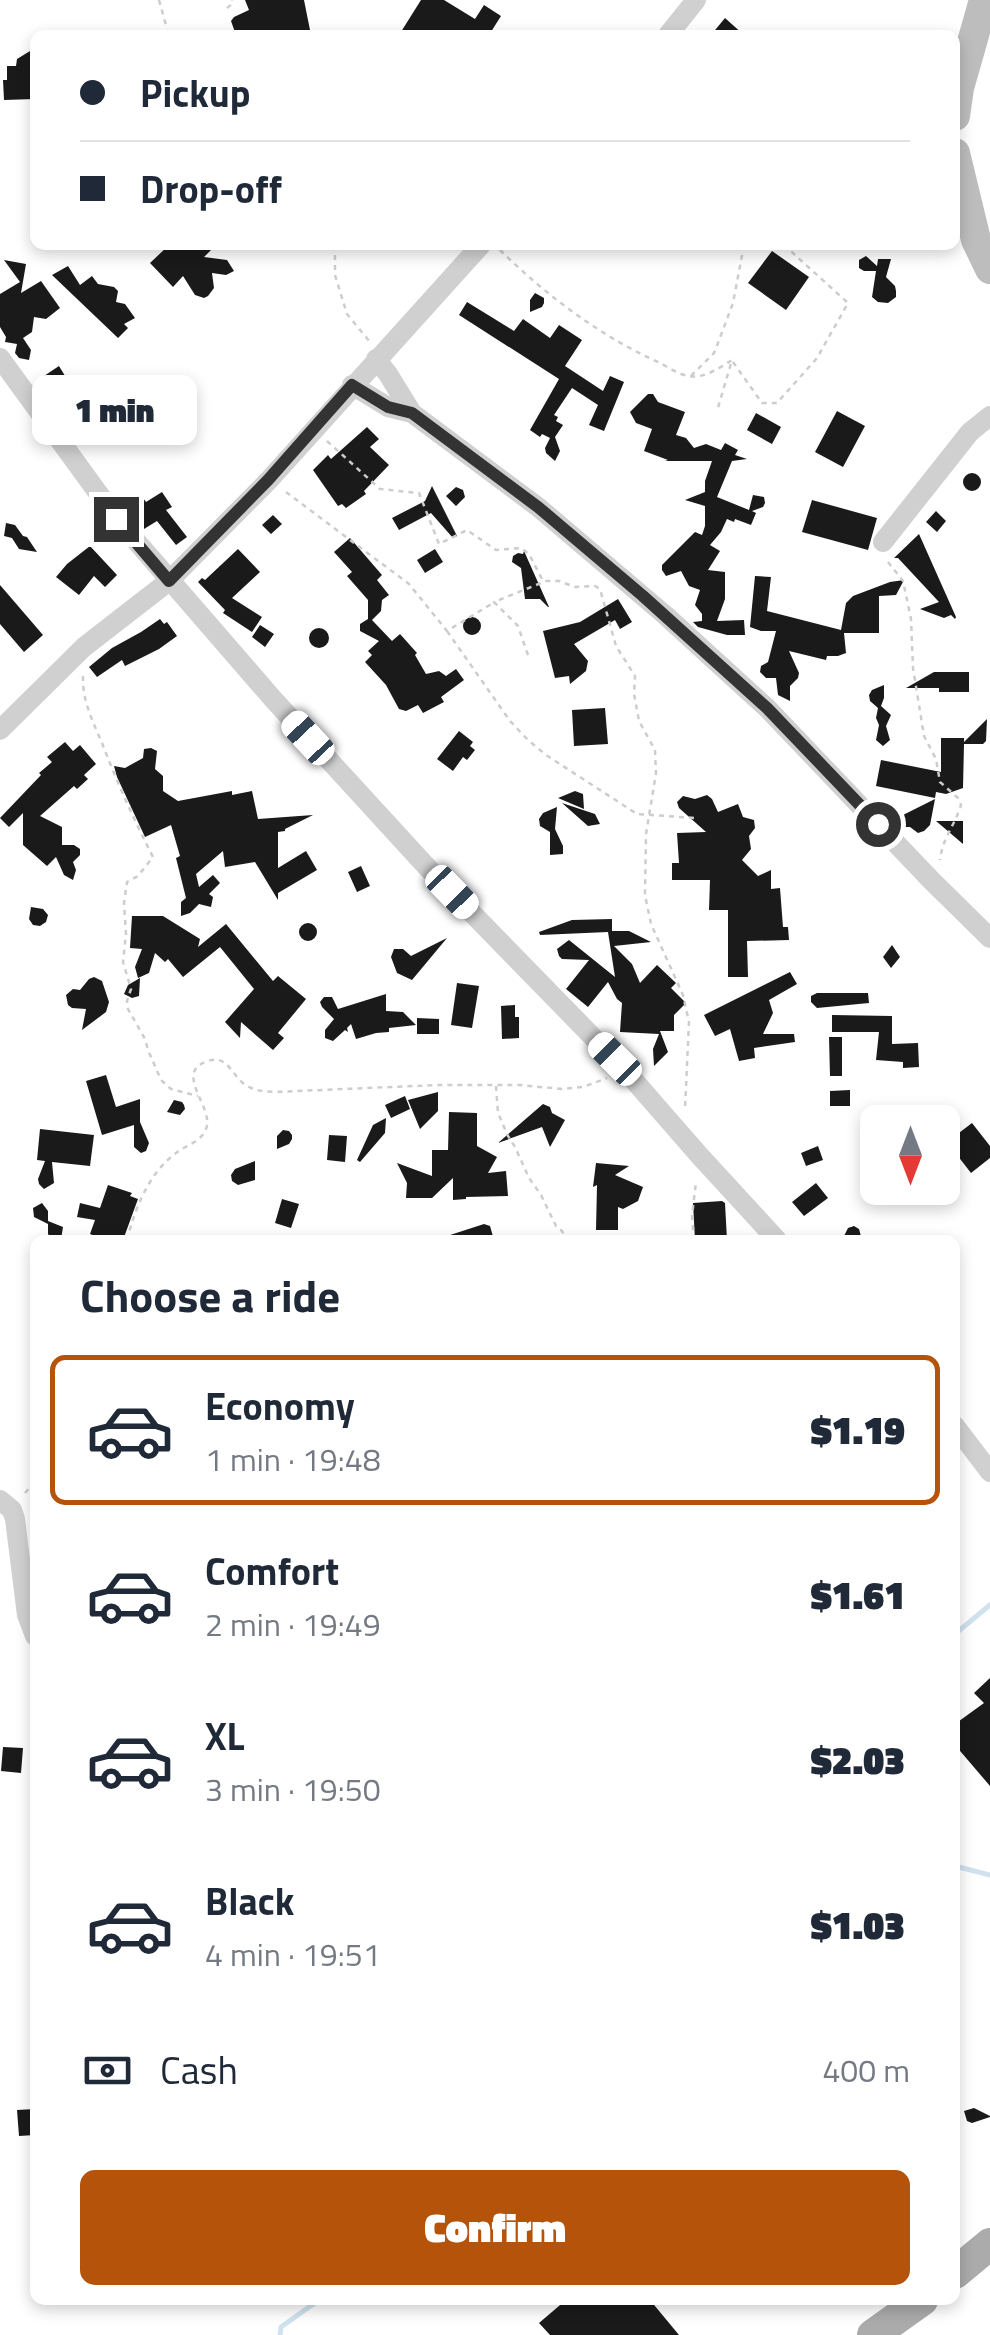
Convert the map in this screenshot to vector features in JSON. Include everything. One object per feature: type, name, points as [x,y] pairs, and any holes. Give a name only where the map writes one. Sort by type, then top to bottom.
[{"type":"main road","points":[[960,2269],[990,2244]]},
{"type":"main road","points":[[873,2335],[914,2305]]},
{"type":"street","points":[[672,30],[696,0]]},
{"type":"street","points":[[960,84],[984,0]]},
{"type":"street","points":[[960,174],[976,240],[990,268]]},
{"type":"street","points":[[0,730],[84,646],[169,581],[268,480],[476,250]]},
{"type":"street","points":[[378,357],[412,413],[538,507],[724,668],[990,938]]},
{"type":"street","points":[[0,358],[116,519],[272,699],[426,866],[624,1069],[772,1235]]},
{"type":"street","points":[[352,385],[388,407],[412,413]]},
{"type":"street","points":[[883,542],[970,432],[990,416]]},
{"type":"street","points":[[960,1433],[990,1472]]},
{"type":"street","points":[[0,1500],[12,1510],[15,1519],[30,1627]]},
{"type":"path","points":[[159,0],[167,29]]},
{"type":"path","points":[[227,8],[232,0]]},
{"type":"path","points":[[335,250],[335,274],[347,314],[358,324],[378,357]]},
{"type":"path","points":[[500,250],[584,321],[642,355],[690,377],[717,371],[732,360]]},
{"type":"path","points":[[690,377],[714,353],[733,303],[743,250]]},
{"type":"path","points":[[732,360],[762,403],[777,403],[817,358],[848,304],[790,250]]},
{"type":"path","points":[[717,412],[732,360]]},
{"type":"path","points":[[314,430],[380,489],[419,493],[440,544],[467,530],[496,550],[522,548],[544,582]]},
{"type":"path","points":[[268,480],[409,584],[528,740],[627,809],[650,816],[695,818]]},
{"type":"path","points":[[883,542],[889,564],[903,581],[924,736],[936,759],[940,782],[961,805],[943,841],[943,869]]},
{"type":"path","points":[[447,630],[494,602],[544,582],[600,589],[616,646],[635,676],[639,721],[655,750],[644,895],[651,924],[683,995],[688,1022],[684,1138]]},
{"type":"path","points":[[494,602],[518,626],[528,655]]},
{"type":"path","points":[[84,646],[83,687],[88,708],[126,805],[153,857],[138,876],[127,882],[125,891],[123,962],[131,989],[128,1009],[145,1039],[160,1080],[171,1089],[199,1096]]},
{"type":"path","points":[[129,1235],[141,1199],[160,1168],[207,1128],[207,1112],[194,1088],[194,1076],[208,1060],[222,1060],[256,1091],[520,1085],[562,1089],[583,1087],[624,1069]]},
{"type":"path","points":[[496,1086],[498,1113],[508,1136],[564,1235]]},
{"type":"path","points":[[694,1235],[699,1156]]},
{"type":"building","points":[[245,0],[304,0],[310,30],[234,30],[231,21],[249,10]]},
{"type":"building","points":[[421,0],[444,0],[475,19],[484,5],[501,16],[492,30],[402,30]]},
{"type":"building","points":[[725,18],[738,30],[715,30]]},
{"type":"building","points":[[30,51],[30,99],[4,100],[7,66],[16,66],[17,59]]},
{"type":"building","points":[[164,250],[211,250],[204,257],[227,260],[234,271],[226,275],[212,273],[214,288],[204,298],[195,295],[183,276],[173,287],[150,263]]},
{"type":"building","points":[[772,251],[809,277],[786,310],[748,283]]},
{"type":"building","points":[[866,256],[877,266],[878,259],[891,259],[886,277],[895,286],[896,297],[888,303],[872,297],[876,271],[859,268],[859,260]]},
{"type":"building","points":[[4,260],[26,264],[21,293],[41,281],[60,308],[46,319],[34,317],[32,332],[23,338],[31,350],[29,360],[19,358],[15,353],[17,344],[5,342],[0,327],[0,294],[20,282]]},
{"type":"building","points":[[68,266],[80,285],[92,276],[98,284],[118,291],[116,302],[125,304],[135,318],[124,324],[128,328],[118,338],[52,275]]},
{"type":"building","points":[[535,293],[544,298],[544,303],[530,312],[530,300]]},
{"type":"building","points":[[467,302],[514,331],[523,319],[550,338],[559,325],[582,340],[565,366],[603,391],[610,376],[624,382],[604,431],[589,425],[598,405],[572,388],[554,415],[563,425],[555,437],[560,451],[555,461],[546,453],[550,438],[530,430],[559,379],[459,315]]},
{"type":"building","points":[[59,366],[73,389],[35,382]]},
{"type":"building","points":[[648,394],[685,412],[676,435],[686,438],[694,448],[706,444],[721,450],[725,443],[738,450],[735,455],[747,459],[732,461],[717,497],[749,510],[753,495],[764,497],[763,507],[752,511],[756,513],[751,525],[727,519],[710,545],[720,551],[708,570],[725,572],[725,599],[717,621],[744,620],[745,635],[727,635],[698,627],[693,622],[702,621],[695,605],[700,590],[689,586],[681,571],[666,576],[662,570],[662,565],[695,532],[702,535],[705,506],[685,500],[705,492],[712,461],[665,461],[668,460],[644,451],[652,429],[636,423],[630,412]]},
{"type":"building","points":[[837,411],[865,426],[843,467],[815,452]]},
{"type":"building","points":[[756,413],[781,427],[772,444],[747,430]]},
{"type":"building","points":[[367,427],[379,439],[370,447],[389,465],[364,491],[366,494],[346,508],[338,506],[313,470]]},
{"type":"building","points":[[972,473],[981,482],[972,491],[963,482]]},
{"type":"building","points":[[432,486],[457,536],[453,538],[431,513],[399,530],[392,518],[425,501]]},
{"type":"building","points":[[456,487],[463,490],[465,497],[456,506],[446,496]]},
{"type":"building","points":[[162,492],[172,507],[166,510],[187,537],[176,545],[157,521],[144,529],[126,504],[140,494],[146,502]]},
{"type":"building","points":[[812,500],[877,518],[868,550],[802,532]]},
{"type":"building","points":[[936,511],[946,521],[937,532],[926,522]]},
{"type":"building","points":[[273,515],[282,524],[271,534],[262,525]]},
{"type":"building","points":[[6,523],[15,525],[37,552],[19,549],[12,538],[4,536]]},
{"type":"building","points":[[919,534],[955,619],[920,609],[939,602],[894,558]]},
{"type":"building","points":[[350,538],[382,575],[377,580],[389,595],[372,620],[392,641],[400,634],[417,653],[426,674],[439,671],[446,676],[456,669],[464,680],[441,697],[444,702],[423,713],[418,705],[406,711],[399,709],[386,685],[365,662],[372,655],[368,651],[379,641],[360,631],[360,624],[368,619],[368,600],[347,576],[352,572],[334,552]]},
{"type":"building","points":[[90,546],[117,575],[105,587],[94,576],[79,595],[56,577]]},
{"type":"building","points":[[238,549],[260,572],[232,598],[262,617],[252,632],[223,613],[225,610],[198,582]]},
{"type":"building","points":[[435,549],[443,562],[425,573],[417,560]]},
{"type":"building","points":[[524,551],[549,607],[540,599],[525,599],[521,568],[512,562],[513,556]]},
{"type":"building","points":[[755,576],[771,577],[767,611],[841,630],[846,603],[853,596],[904,580],[896,595],[879,596],[879,633],[844,633],[846,653],[827,656],[826,660],[789,651],[799,673],[790,686],[790,701],[778,695],[776,678],[766,678],[760,672],[768,662],[776,631],[750,627]]},
{"type":"building","points":[[0,585],[43,635],[24,652],[0,624]]},
{"type":"building","points":[[618,599],[632,622],[620,629],[615,620],[574,644],[588,661],[586,671],[570,684],[569,676],[555,678],[543,631],[580,622]]},
{"type":"building","points":[[472,617],[481,626],[472,635],[463,626]]},
{"type":"building","points":[[160,619],[177,636],[159,649],[125,666],[122,660],[97,677],[89,667],[112,648]]},
{"type":"building","points":[[260,625],[274,634],[265,647],[252,637]]},
{"type":"building","points":[[319,628],[329,638],[319,648],[309,638]]},
{"type":"building","points":[[934,672],[969,672],[969,692],[906,688]]},
{"type":"building","points":[[884,685],[881,706],[891,715],[886,726],[890,740],[883,746],[876,740],[878,708],[869,695]]},
{"type":"building","points":[[605,708],[608,744],[574,746],[572,710]]},
{"type":"building","points":[[987,719],[986,741],[964,744],[963,788],[946,794],[936,792],[935,798],[876,786],[881,760],[941,772],[941,738],[964,738],[964,742]]},
{"type":"building","points":[[459,731],[473,742],[470,746],[475,750],[467,760],[463,757],[453,771],[437,759]]},
{"type":"building","points":[[65,742],[73,751],[80,745],[96,764],[84,775],[88,779],[77,789],[74,786],[40,816],[62,827],[62,845],[80,849],[73,862],[73,880],[64,875],[56,857],[47,866],[23,845],[23,813],[9,827],[0,818],[52,762],[47,757]]},
{"type":"building","points":[[144,749],[157,751],[155,769],[163,776],[163,791],[178,801],[252,791],[258,819],[313,815],[278,832],[278,868],[306,851],[317,870],[278,893],[278,900],[255,862],[225,867],[223,851],[196,874],[199,887],[213,875],[220,883],[209,894],[213,897],[211,907],[199,904],[181,916],[181,902],[186,898],[171,825],[145,837],[114,766],[125,768],[143,758]]},
{"type":"building","points":[[575,791],[583,794],[584,809],[558,798]]},
{"type":"building","points":[[707,795],[718,812],[738,804],[743,817],[754,820],[755,828],[749,836],[751,849],[742,860],[758,876],[771,870],[771,889],[780,888],[783,927],[788,927],[789,940],[747,941],[748,977],[728,977],[728,910],[709,910],[710,880],[672,880],[672,863],[679,863],[677,833],[706,832],[677,802],[683,796],[695,799]]},
{"type":"building","points":[[935,799],[930,825],[924,831],[899,827],[893,820]]},
{"type":"building","points":[[562,803],[595,814],[600,824],[588,826]]},
{"type":"building","points":[[557,807],[555,829],[563,854],[550,855],[550,832],[540,826],[539,819]]},
{"type":"building","points":[[936,821],[963,821],[963,844]]},
{"type":"building","points":[[361,866],[370,886],[357,892],[348,872]]},
{"type":"building","points":[[31,907],[43,909],[48,915],[46,922],[33,925],[29,919]]},
{"type":"building","points":[[132,916],[163,916],[200,939],[198,947],[226,924],[273,981],[278,976],[306,999],[278,1033],[284,1038],[273,1050],[241,1022],[240,1038],[225,1022],[254,989],[220,947],[183,977],[168,959],[165,962],[155,953],[149,973],[138,978],[135,967],[142,949],[130,948]]},
{"type":"building","points":[[612,919],[612,931],[629,931],[651,942],[614,946],[632,964],[640,983],[657,965],[676,983],[671,988],[686,1003],[674,1015],[674,1031],[660,1031],[668,1052],[654,1066],[653,1049],[659,1034],[620,1032],[622,1003],[608,982],[588,1007],[566,989],[589,960],[559,956],[557,949],[569,940],[615,977],[608,932],[539,932],[572,920]]},
{"type":"building","points":[[308,923],[317,932],[308,941],[299,932]]},
{"type":"building","points":[[447,938],[412,980],[397,973],[391,957],[394,949],[403,949],[411,956]]},
{"type":"building","points":[[892,945],[900,957],[891,968],[883,957]]},
{"type":"building","points":[[790,972],[797,984],[769,1000],[773,1013],[763,1034],[794,1034],[795,1042],[754,1048],[755,1058],[739,1061],[730,1029],[715,1036],[704,1015]]},
{"type":"building","points":[[94,977],[102,981],[109,1002],[106,1012],[82,1030],[86,1009],[72,1008],[66,995],[73,989],[80,990]]},
{"type":"building","points":[[140,978],[139,996],[124,994],[128,985]]},
{"type":"building","points":[[457,983],[479,986],[472,1028],[451,1025]]},
{"type":"building","points":[[868,993],[869,1003],[817,1008],[811,996]]},
{"type":"building","points":[[386,994],[386,1011],[403,1012],[416,1025],[389,1028],[389,1032],[356,1039],[351,1024],[348,1032],[345,1030],[333,1041],[325,1038],[325,1030],[334,1019],[322,1007],[324,997],[332,997],[338,1009]]},
{"type":"building","points":[[515,1005],[519,1038],[502,1039],[501,1006]]},
{"type":"building","points":[[832,1015],[892,1016],[892,1044],[918,1043],[919,1067],[903,1068],[903,1062],[876,1060],[879,1032],[832,1032]]},
{"type":"building","points":[[417,1018],[439,1019],[439,1034],[417,1034]]},
{"type":"building","points":[[829,1037],[842,1037],[842,1076],[830,1076]]},
{"type":"building","points":[[106,1075],[116,1107],[140,1099],[140,1122],[149,1143],[146,1151],[141,1153],[134,1147],[134,1125],[102,1135],[86,1081]]},
{"type":"building","points":[[850,1090],[850,1106],[830,1106],[830,1091]]},
{"type":"building","points":[[438,1092],[438,1111],[420,1129],[408,1100]]},
{"type":"building","points":[[405,1096],[410,1109],[391,1118],[385,1105]]},
{"type":"building","points":[[174,1100],[184,1105],[180,1115],[167,1112]]},
{"type":"building","points":[[543,1104],[565,1120],[550,1147],[542,1127],[498,1143]]},
{"type":"building","points":[[449,1112],[477,1113],[477,1146],[497,1157],[488,1173],[506,1171],[508,1196],[453,1200],[453,1178],[432,1198],[406,1198],[407,1183],[397,1163],[432,1176],[432,1150],[448,1150]]},
{"type":"building","points":[[386,1118],[385,1133],[360,1162],[357,1160],[373,1125]]},
{"type":"building","points":[[972,1123],[990,1146],[990,1158],[971,1173],[960,1159],[960,1132]]},
{"type":"building","points":[[40,1129],[94,1135],[90,1166],[52,1162],[54,1183],[44,1189],[38,1179],[45,1161],[37,1160]]},
{"type":"building","points":[[283,1130],[289,1131],[292,1139],[277,1149],[277,1136]]},
{"type":"building","points":[[329,1135],[347,1136],[345,1162],[327,1160]]},
{"type":"building","points":[[818,1146],[823,1160],[806,1166],[801,1153]]},
{"type":"building","points":[[255,1161],[255,1180],[238,1185],[232,1181],[235,1169]]},
{"type":"building","points":[[596,1163],[629,1166],[615,1175],[643,1187],[638,1201],[623,1209],[618,1207],[618,1230],[596,1230]]},
{"type":"building","points":[[816,1183],[828,1198],[804,1216],[792,1202]]},
{"type":"building","points":[[108,1185],[138,1199],[125,1235],[90,1234],[95,1220],[77,1217],[80,1203],[100,1208]]},
{"type":"building","points":[[282,1199],[299,1204],[291,1228],[275,1223]]},
{"type":"building","points":[[42,1203],[48,1211],[48,1221],[63,1227],[62,1235],[49,1235],[48,1224],[34,1217],[33,1208]]},
{"type":"building","points":[[693,1203],[725,1203],[727,1235],[695,1235]]},
{"type":"building","points":[[484,1224],[490,1226],[493,1235],[450,1235]]},
{"type":"building","points":[[854,1226],[861,1235],[844,1235]]},
{"type":"building","points":[[990,1678],[990,1786],[960,1751],[960,1720],[984,1703],[974,1693]]},
{"type":"building","points":[[3,1747],[23,1748],[21,1773],[1,1771]]},
{"type":"building","points":[[974,2108],[990,2117],[967,2121],[964,2111]]},
{"type":"building","points":[[30,2109],[30,2135],[19,2136],[17,2110]]},
{"type":"building","points":[[560,2305],[654,2305],[679,2335],[550,2335],[539,2323]]},
{"type":"waterway","points":[[960,1630],[990,1605]]},
{"type":"waterway","points":[[960,1867],[990,1875]]},
{"type":"waterway","points":[[280,2335],[281,2327],[312,2305]]},
{"type":"route","points":[[116,519],[169,581],[268,480],[352,385],[388,407],[412,413],[600,558],[767,708],[878,824]]}]
